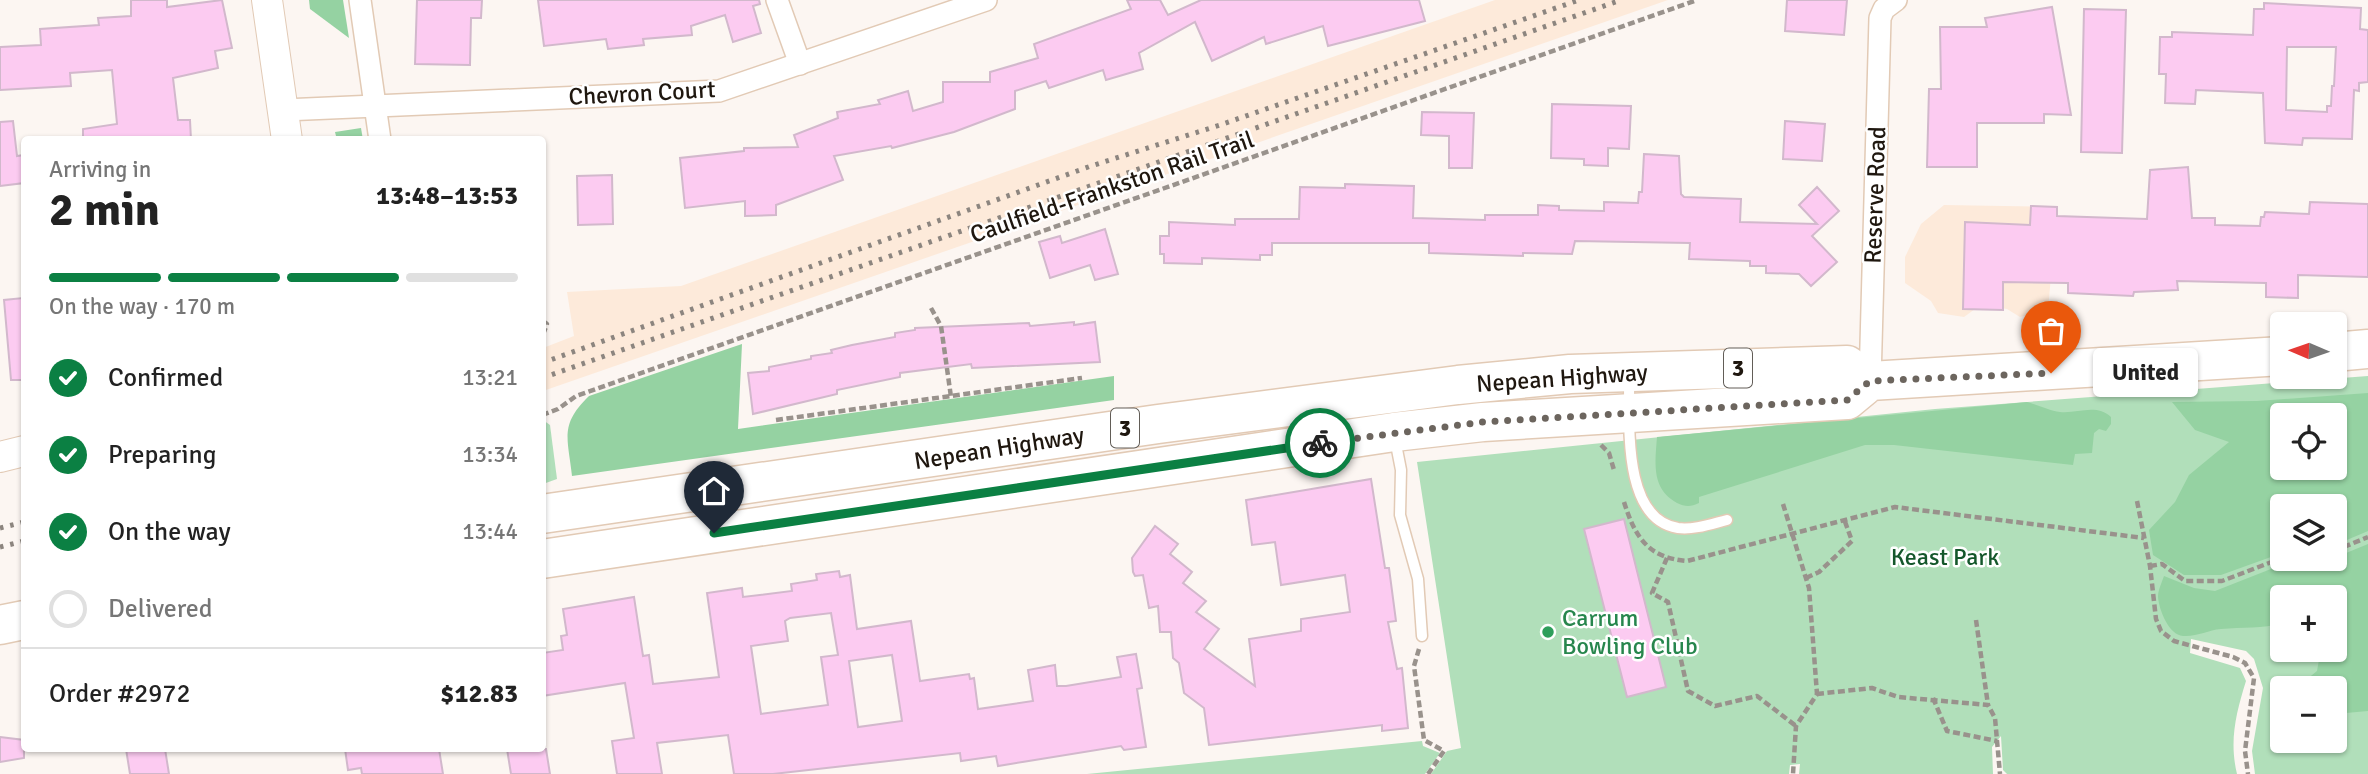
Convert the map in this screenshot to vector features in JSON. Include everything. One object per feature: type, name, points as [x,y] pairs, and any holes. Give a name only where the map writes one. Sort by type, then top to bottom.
[{"type":"highway","points":[[2347,351],[2368,349]]},
{"type":"highway","points":[[1870,381],[2270,357]]},
{"type":"highway","name":"Nepean Highway","points":[[546,513],[1255,411],[1458,385],[1629,372],[1847,365],[1870,381],[1847,400],[1483,422],[1394,432],[546,558]]},
{"type":"highway","points":[[0,625],[21,621]]},
{"type":"street","points":[[267,0],[287,136]]},
{"type":"street","points":[[360,0],[380,136]]},
{"type":"street","points":[[777,0],[800,64]]},
{"type":"street","name":"Chevron Court","points":[[284,110],[719,91],[986,0]]},
{"type":"street","name":"Reserve Road","points":[[1870,381],[1880,18],[1890,4]]},
{"type":"street","points":[[284,110],[296,136]]},
{"type":"street","points":[[0,457],[21,452]]},
{"type":"lane","points":[[1629,372],[1629,414],[1635,479],[1639,494],[1649,510],[1664,522],[1679,528],[1697,528],[1727,520]]},
{"type":"lane","points":[[1394,432],[1401,470],[1400,515],[1418,579],[1422,636]]},
{"type":"path","name":"Caulfield-Frankston Rail Trail","points":[[546,413],[578,395],[1697,0]]},
{"type":"path","points":[[930,308],[941,326],[951,397]]},
{"type":"path","points":[[776,421],[1082,378]]},
{"type":"path","points":[[1589,439],[1609,453],[1615,473]]},
{"type":"path","points":[[1621,492],[1642,544],[1667,558],[1699,560],[1895,507],[2144,538]]},
{"type":"path","points":[[2137,501],[2150,566],[2156,619],[2161,631],[2174,642],[2233,657],[2245,663],[2254,678],[2245,751],[2248,774]]},
{"type":"path","points":[[1783,503],[1806,578],[1817,694],[1797,726],[1793,774]]},
{"type":"path","points":[[1806,578],[1819,572],[1852,541],[1844,519]]},
{"type":"path","points":[[2347,546],[2368,537]]},
{"type":"path","points":[[1667,558],[1653,593],[1668,602],[1688,691],[1715,706],[1757,696],[1797,726]]},
{"type":"path","points":[[2150,566],[2162,564],[2185,581],[2222,581],[2270,563]]},
{"type":"path","points":[[1976,620],[1989,705],[1995,718],[2000,774]]},
{"type":"path","points":[[1422,636],[1414,666],[1424,740],[1444,751],[1428,774]]},
{"type":"path","points":[[1817,694],[1872,688],[1898,697],[1989,705]]},
{"type":"path","points":[[1933,698],[1947,731],[1997,741]]},
{"type":"shaded area","points":[[1495,0],[1668,0],[546,390],[546,347],[574,336],[567,292],[681,286]]},
{"type":"shaded area","points":[[1944,205],[2057,207],[2048,310],[2020,317],[2007,309],[1990,306],[1975,309],[1964,317],[1938,313],[1931,301],[1905,283],[1905,257],[1921,224]]},
{"type":"green space","points":[[309,0],[343,0],[349,38],[310,9]]},
{"type":"green space","points":[[361,128],[362,136],[336,136],[335,132]]},
{"type":"green space","points":[[742,344],[738,429],[1114,376],[1114,400],[572,476],[569,424],[579,406],[589,396]]},
{"type":"green space","name":"Keast Park","points":[[2368,376],[2368,774],[2255,774],[2252,751],[2263,688],[2254,659],[2246,651],[2191,639],[2190,653],[2240,668],[2246,681],[2235,727],[2237,774],[2007,774],[2003,770],[2001,736],[1992,747],[1993,774],[1799,774],[1800,764],[1790,765],[1789,774],[1431,774],[1447,751],[1461,748],[1417,462],[1935,409],[2270,383],[2270,389],[2347,389],[2347,378]]},
{"type":"green space","points":[[2368,393],[2368,531],[2347,540],[2347,494],[2270,494],[2270,557],[2221,575],[2184,575],[2153,555],[2149,530],[2175,502],[2189,475],[2229,442],[2195,430],[2172,402],[2257,401]]},
{"type":"green space","points":[[2027,402],[2060,412],[2099,411],[2111,417],[2111,424],[2106,431],[2099,429],[2094,433],[2092,453],[2075,454],[2073,465],[1894,445],[1865,445],[1699,497],[1699,503],[1688,506],[1669,497],[1656,475],[1657,437]]},
{"type":"green space","points":[[546,422],[550,425],[557,479],[546,483]]},
{"type":"green space","points":[[2368,544],[2368,711],[2347,713],[2347,676],[2311,676],[2317,671],[2319,662],[2347,662],[2347,585],[2270,585],[2270,626],[2216,630],[2188,636],[2178,635],[2173,631],[2160,608],[2158,594],[2164,576],[2194,588],[2215,591],[2270,569],[2347,571],[2347,553]]},
{"type":"green space","points":[[1422,741],[1423,746],[1440,753],[1425,774],[1087,774]]},
{"type":"building","points":[[131,0],[167,0],[167,7],[222,0],[232,48],[215,51],[218,68],[173,78],[178,120],[190,120],[191,136],[83,136],[83,129],[117,124],[112,70],[70,73],[71,86],[0,90],[0,47],[41,45],[40,29],[99,25],[98,18],[131,16]]},
{"type":"building","points":[[417,0],[482,0],[481,18],[471,18],[470,65],[415,64]]},
{"type":"building","points":[[538,0],[759,0],[760,4],[753,6],[761,33],[733,42],[725,15],[691,26],[692,35],[643,39],[644,45],[608,49],[606,39],[544,46]]},
{"type":"building","points":[[1127,0],[1160,0],[1168,15],[1201,0],[1419,0],[1425,21],[1328,46],[1323,26],[1266,44],[1264,37],[1212,61],[1195,22],[1139,53],[1143,69],[1106,80],[1103,70],[1049,88],[1046,81],[1015,91],[1015,109],[954,132],[892,148],[891,146],[834,156],[843,180],[776,205],[776,215],[745,216],[745,201],[685,208],[680,158],[744,151],[744,148],[798,147],[794,135],[838,118],[837,112],[880,104],[878,100],[908,91],[913,111],[943,102],[943,82],[990,82],[990,72],[1038,58],[1034,44],[1131,9]]},
{"type":"building","points":[[1787,0],[1847,0],[1844,35],[1785,31]]},
{"type":"building","points":[[2264,3],[2361,8],[2360,29],[2368,30],[2368,82],[2359,83],[2359,91],[2354,90],[2352,139],[2303,138],[2302,145],[2265,143],[2263,93],[2196,90],[2195,104],[2165,103],[2166,74],[2159,74],[2160,37],[2172,37],[2172,32],[2253,35],[2254,9],[2264,9]],"holes":[[[2287,47],[2336,47],[2334,86],[2331,106],[2327,106],[2327,112],[2286,110]]]},
{"type":"building","points":[[2052,7],[2071,115],[2044,114],[2044,123],[1977,123],[1977,167],[1927,167],[1929,89],[1941,89],[1940,27],[1987,27],[1985,18]]},
{"type":"building","points":[[2084,9],[2126,10],[2122,153],[2081,152]]},
{"type":"building","points":[[1552,104],[1631,106],[1629,149],[1608,148],[1608,166],[1584,165],[1584,159],[1551,158]]},
{"type":"building","points":[[1422,112],[1474,113],[1472,168],[1449,168],[1449,136],[1421,135]]},
{"type":"building","points":[[13,121],[17,156],[21,155],[21,183],[0,186],[0,122]]},
{"type":"building","points":[[1785,121],[1825,124],[1822,161],[1783,159]]},
{"type":"building","points":[[1644,154],[1679,156],[1681,194],[1684,197],[1741,199],[1740,222],[1817,224],[1799,205],[1817,187],[1839,211],[1812,236],[1837,262],[1811,286],[1799,274],[1766,273],[1766,266],[1750,266],[1750,261],[1689,259],[1690,243],[1575,241],[1572,254],[1523,253],[1523,256],[1429,253],[1429,243],[1272,243],[1272,255],[1260,255],[1260,260],[1202,258],[1202,264],[1164,263],[1164,254],[1160,254],[1160,236],[1169,236],[1169,222],[1235,225],[1235,219],[1299,219],[1300,187],[1345,188],[1345,184],[1414,186],[1413,218],[1485,220],[1485,215],[1538,215],[1538,205],[1559,206],[1559,210],[1604,211],[1604,202],[1638,203],[1639,192],[1642,192]]},
{"type":"building","points":[[2188,167],[2192,218],[2215,218],[2215,225],[2260,226],[2265,212],[2309,214],[2310,202],[2368,204],[2368,277],[2298,275],[2298,298],[2266,297],[2266,283],[2177,281],[2178,290],[2134,292],[2133,296],[2068,293],[2068,283],[2003,282],[2003,310],[1963,309],[1965,222],[2030,225],[2031,206],[2057,207],[2057,216],[2147,219],[2150,170]]},
{"type":"building","points":[[612,175],[613,224],[578,225],[577,176]]},
{"type":"building","points":[[1105,229],[1118,274],[1095,280],[1090,265],[1050,278],[1039,242],[1060,236],[1062,243]]},
{"type":"building","points":[[21,298],[21,380],[11,380],[4,300]]},
{"type":"building","points":[[1074,322],[1074,325],[1095,322],[1100,362],[972,368],[971,364],[900,373],[900,377],[837,390],[837,394],[753,414],[748,373],[769,371],[769,367],[811,359],[811,356],[832,353],[831,350],[852,345],[895,337],[895,333],[915,328],[1029,323],[1030,326]]},
{"type":"building","points":[[1371,479],[1385,568],[1389,568],[1396,621],[1388,622],[1397,669],[1402,668],[1408,728],[1382,731],[1382,725],[1209,745],[1204,708],[1184,693],[1179,663],[1173,658],[1171,632],[1160,632],[1158,606],[1149,608],[1143,575],[1135,576],[1132,558],[1155,526],[1178,544],[1170,554],[1192,572],[1183,583],[1206,601],[1196,612],[1219,629],[1204,649],[1255,686],[1249,639],[1301,631],[1301,619],[1350,612],[1345,575],[1281,585],[1275,542],[1252,545],[1246,500]]},
{"type":"building","points":[[1624,519],[1666,687],[1627,697],[1584,529]]},
{"type":"building","points":[[839,571],[840,577],[850,575],[857,629],[911,621],[920,681],[969,674],[970,679],[974,678],[978,709],[1033,701],[1028,670],[1055,665],[1057,686],[1066,686],[1121,677],[1117,657],[1136,654],[1142,688],[1137,689],[1146,747],[1124,750],[1121,746],[998,766],[996,756],[961,761],[960,753],[773,774],[734,774],[728,735],[657,743],[662,774],[617,774],[612,741],[634,738],[625,683],[546,695],[546,652],[563,650],[561,636],[567,635],[563,609],[634,597],[643,656],[649,655],[653,684],[719,677],[707,593],[742,588],[743,597],[792,591],[791,584],[817,580],[816,574]],"holes":[[[831,613],[838,655],[821,657],[828,705],[761,714],[751,646],[788,641],[785,621],[790,618]],[[892,655],[902,721],[858,727],[849,661]]]},
{"type":"building","points":[[0,737],[21,740],[24,758],[0,762]]},
{"type":"building","points":[[546,749],[550,774],[511,774],[507,752],[546,752]]},
{"type":"building","points":[[126,752],[165,752],[169,774],[130,774]]},
{"type":"building","points":[[345,752],[439,752],[443,774],[362,774],[361,768],[348,770]]},
{"type":"railway","points":[[546,362],[1091,166],[1220,125],[1579,0]]},
{"type":"railway","points":[[546,377],[1621,0]]},
{"type":"railway","points":[[0,528],[21,523]]},
{"type":"railway","points":[[0,547],[21,542]]},
{"type":"way so far","points":[[1320,443],[1483,422],[1847,400],[1870,381],[2051,373]]},
{"type":"place","name":"United","points":[[2051,373]]},
{"type":"place","name":"Carrum Bowling Club","points":[[1548,632]]},
{"type":"route","points":[[714,533],[1320,443]]}]
